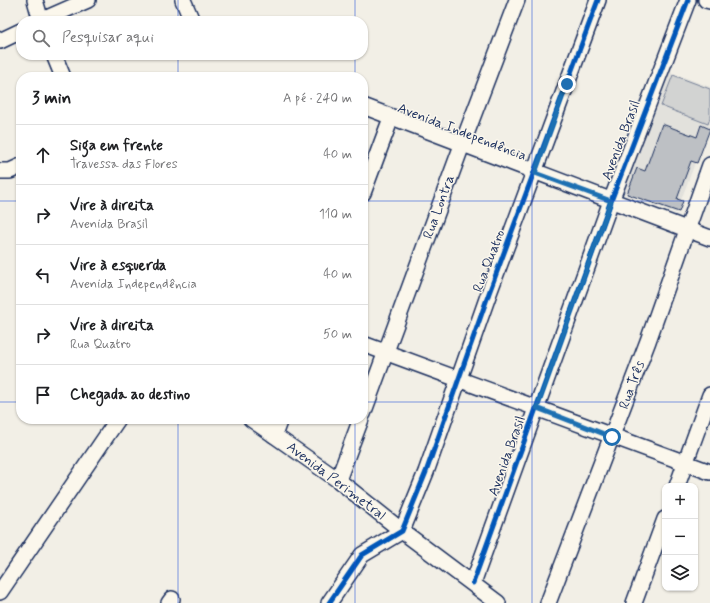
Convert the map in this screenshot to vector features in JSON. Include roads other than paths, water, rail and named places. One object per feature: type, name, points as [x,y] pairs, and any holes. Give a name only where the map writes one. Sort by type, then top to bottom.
[{"type":"street","points":[[35,0],[40,16]]},
{"type":"street","points":[[52,16],[88,0]]},
{"type":"street","points":[[183,0],[190,16]]},
{"type":"street","name":"Rua Lontra","points":[[368,401],[517,0]]},
{"type":"street","name":"Rua Quatro","points":[[402,531],[426,472],[458,379],[598,0]]},
{"type":"street","name":"Avenida Brasil","points":[[473,583],[611,201],[688,0]]},
{"type":"street","points":[[706,0],[710,1]]},
{"type":"street","points":[[0,41],[16,33]]},
{"type":"street","points":[[56,60],[61,72]]},
{"type":"street","name":"Avenida Independência","points":[[368,108],[535,173],[710,238]]},
{"type":"street","points":[[368,180],[391,118]]},
{"type":"street","name":"Rua Três","points":[[548,603],[612,437],[688,230],[710,165]]},
{"type":"street","points":[[0,171],[10,171],[16,168]]},
{"type":"street","points":[[368,346],[710,472]]},
{"type":"street","points":[[678,483],[710,395]]},
{"type":"street","points":[[0,592],[115,424]]},
{"type":"street","name":"Avenida Perimetral","points":[[258,424],[338,480],[402,531],[498,603]]},
{"type":"street","points":[[274,435],[278,424]]},
{"type":"street","points":[[338,480],[359,424]]},
{"type":"street","points":[[634,603],[665,519]]},
{"type":"street","points":[[329,603],[362,554],[402,531]]}]
